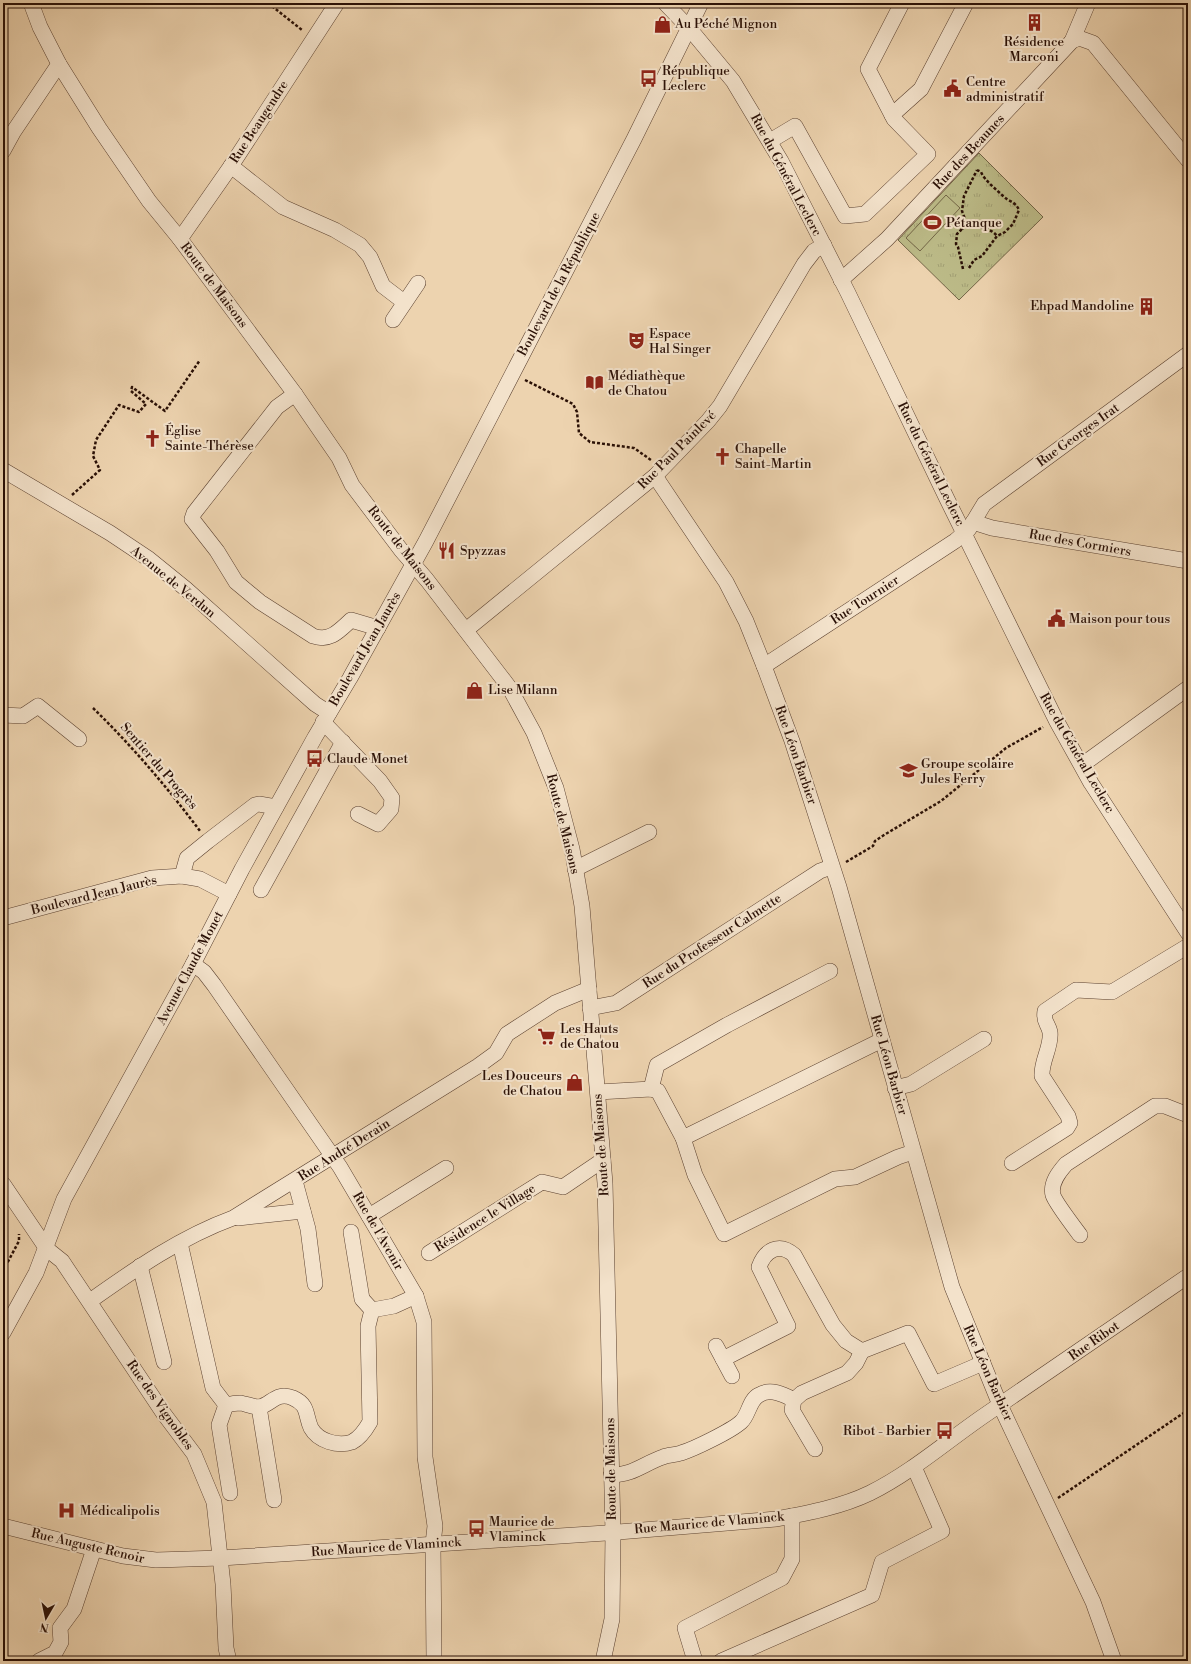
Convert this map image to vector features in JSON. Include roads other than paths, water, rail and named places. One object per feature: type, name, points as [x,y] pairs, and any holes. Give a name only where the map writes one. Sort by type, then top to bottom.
[{"type":"street","name":"Route de Maisons","points":[[31,3],[40,27],[59,64],[99,128],[145,194],[295,394],[339,458],[352,484],[401,550],[466,630],[509,687],[534,733],[556,788],[572,848],[582,906],[603,1160],[607,1260],[613,1533],[612,1619],[603,1661]]},
{"type":"street","name":"Rue Beaugendre","points":[[180,239],[231,166],[337,3]]},
{"type":"street","name":"Rue du Général Leclerc","points":[[665,3],[689,28],[733,81],[770,141],[969,527],[1056,720],[1095,789],[1188,933]]},
{"type":"street","name":"Boulevard de la République","points":[[413,564],[511,374],[552,300],[702,3]]},
{"type":"street","points":[[770,141],[795,126],[845,216],[865,214],[928,154],[894,119],[868,69],[902,3]]},
{"type":"street","points":[[892,114],[921,89],[966,3]]},
{"type":"street","name":"Rue des Beaunes","points":[[841,280],[887,239],[1072,40],[1088,3]]},
{"type":"street","points":[[1072,40],[1079,38],[1093,43],[1188,160]]},
{"type":"street","points":[[3,151],[14,131],[59,64]]},
{"type":"street","points":[[231,166],[283,207],[335,230],[360,245],[370,257],[383,286],[404,302]]},
{"type":"street","name":"Rue Paul Painlevé","points":[[466,630],[659,472],[708,421],[720,406],[804,264],[814,251],[824,245]]},
{"type":"street","points":[[393,320],[418,283]]},
{"type":"street","name":"Rue Georges Irat","points":[[969,527],[984,504],[1188,354]]},
{"type":"street","points":[[295,394],[277,407],[194,512],[192,519],[218,551],[236,582],[260,602],[314,636],[321,639],[331,637],[351,620],[378,628]]},
{"type":"street","name":"Avenue de Verdun","points":[[3,470],[110,533],[149,559],[186,589],[315,704],[323,723],[380,781],[392,798],[391,809],[378,824],[358,814]]},
{"type":"street","name":"Rue Léon Barbier","points":[[659,472],[726,582],[746,621],[764,666],[812,800],[831,867],[839,887],[952,1287],[1000,1405],[1093,1602],[1114,1661]]},
{"type":"street","name":"Rue des Cormiers","points":[[969,527],[992,528],[1188,561]]},
{"type":"street","name":"Rue Tournier","points":[[764,666],[969,527]]},
{"type":"street","name":"Boulevard Jean Jaurès","points":[[323,723],[413,564]]},
{"type":"street","points":[[1082,765],[1188,688]]},
{"type":"street","points":[[3,715],[23,716],[38,706],[79,739]]},
{"type":"street","name":"Avenue Claude Monet","points":[[3,1332],[36,1273],[47,1249],[62,1202],[323,723]]},
{"type":"street","points":[[261,890],[343,742]]},
{"type":"street","points":[[182,876],[187,858],[255,805],[260,804],[276,808]]},
{"type":"street","points":[[575,869],[649,832]]},
{"type":"street","name":"Rue du Professeur Calmette","points":[[590,1008],[616,1003],[820,871],[831,867]]},
{"type":"street","name":"Boulevard Jean Jaurès","points":[[3,918],[152,878],[182,876],[200,879],[229,894]]},
{"type":"street","points":[[1012,1163],[1068,1128],[1070,1123],[1068,1116],[1042,1076],[1041,1069],[1050,1039],[1050,1031],[1043,1019],[1044,1011],[1076,990],[1112,992],[1188,946]]},
{"type":"street","name":"Rue de l'Avenir","points":[[193,964],[204,972],[214,985],[340,1167],[416,1296],[424,1322],[425,1457],[435,1526],[433,1544],[434,1661]]},
{"type":"street","points":[[651,1089],[657,1065],[727,1025],[830,971]]},
{"type":"street","name":"Rue André Derain","points":[[90,1302],[140,1266],[180,1242],[209,1227],[233,1218],[333,1157],[478,1066],[496,1053],[507,1034],[555,1003],[589,989]]},
{"type":"street","points":[[896,1088],[911,1084],[984,1039]]},
{"type":"street","points":[[683,1138],[882,1040]]},
{"type":"street","points":[[598,1092],[651,1089],[658,1091],[683,1138],[695,1175],[724,1234],[835,1179],[855,1178],[898,1157],[914,1152]]},
{"type":"street","points":[[1080,1235],[1053,1195],[1053,1184],[1058,1173],[1066,1164],[1155,1106],[1165,1106],[1188,1115]]},
{"type":"street","name":"Résidence le Village","points":[[429,1253],[542,1182],[563,1187],[603,1160]]},
{"type":"street","points":[[369,1216],[446,1168]]},
{"type":"street","points":[[294,1181],[308,1229],[316,1284]]},
{"type":"street","name":"Rue des Vignobles","points":[[3,1184],[47,1249],[62,1262],[164,1414],[194,1454],[214,1502],[221,1558],[226,1618],[226,1648],[229,1661]]},
{"type":"street","points":[[233,1218],[303,1211]]},
{"type":"street","points":[[351,1232],[362,1299],[372,1310]]},
{"type":"street","points":[[180,1242],[213,1388],[226,1405]]},
{"type":"street","points":[[723,1359],[788,1326],[759,1267],[762,1258],[770,1251],[779,1248],[788,1250],[794,1255],[833,1325],[846,1341],[862,1351]]},
{"type":"street","points":[[140,1266],[164,1362]]},
{"type":"street","name":"Rue Ribot","points":[[1000,1405],[1188,1276]]},
{"type":"street","points":[[372,1310],[394,1306],[416,1296]]},
{"type":"street","points":[[226,1405],[240,1403],[259,1407],[281,1396],[292,1398],[301,1403],[306,1410],[312,1428],[319,1437],[327,1442],[352,1442],[363,1434],[370,1422],[368,1326],[372,1310]]},
{"type":"street","points":[[815,1449],[792,1410],[794,1400],[802,1393],[847,1374],[856,1364],[862,1351],[908,1333],[934,1384],[983,1363]]},
{"type":"street","points":[[716,1346],[732,1376]]},
{"type":"street","points":[[611,1475],[625,1475],[663,1458],[681,1453],[734,1428],[742,1421],[751,1404],[758,1395],[770,1391],[783,1394],[794,1400]]},
{"type":"street","points":[[226,1405],[220,1424],[230,1493]]},
{"type":"street","name":"Rue Maurice de Vlaminck","points":[[221,1558],[613,1533],[776,1519],[792,1516],[824,1509],[869,1493],[914,1467],[1000,1405]]},
{"type":"street","points":[[259,1407],[274,1500]]},
{"type":"street","points":[[720,1661],[872,1595],[882,1562],[942,1531],[914,1467]]},
{"type":"street","points":[[695,1661],[685,1628],[782,1578],[792,1558],[792,1516]]},
{"type":"street","name":"Rue Auguste Renoir","points":[[3,1526],[124,1556],[156,1560],[221,1558]]},
{"type":"street","points":[[39,1661],[55,1653],[61,1642],[60,1628],[74,1609],[94,1549]]},
{"type":"place","name":"Résidence Marconi","points":[[1034,23]]},
{"type":"place","name":"Au Péché Mignon","points":[[662,24]]},
{"type":"place","name":"République Leclerc","points":[[649,78]]},
{"type":"place","name":"Centre administratif","points":[[953,89]]},
{"type":"place","name":"Pétanque","points":[[933,223]]},
{"type":"place","name":"Ehpad Mandoline","points":[[1147,306]]},
{"type":"place","name":"Espace Hal Singer","points":[[636,341]]},
{"type":"place","name":"Médiathèque de Chatou","points":[[595,383]]},
{"type":"place","name":"Église Sainte-Thérèse","points":[[152,438]]},
{"type":"place","name":"Chapelle Saint-Martin","points":[[722,456]]},
{"type":"place","name":"Spyzzas","points":[[447,551]]},
{"type":"place","name":"Maison pour tous","points":[[1056,619]]},
{"type":"place","name":"Lise Milann","points":[[475,690]]},
{"type":"place","name":"Claude Monet","points":[[314,759]]},
{"type":"place","name":"Groupe scolaire Jules Ferry","points":[[908,771]]},
{"type":"place","name":"Les Hauts de Chatou","points":[[547,1036]]},
{"type":"place","name":"Les Douceurs de Chatou","points":[[575,1083]]},
{"type":"place","name":"Ribot - Barbier","points":[[944,1431]]},
{"type":"place","name":"Médicalipolis","points":[[67,1511]]},
{"type":"place","name":"Maurice de Vlaminck","points":[[476,1529]]}]
